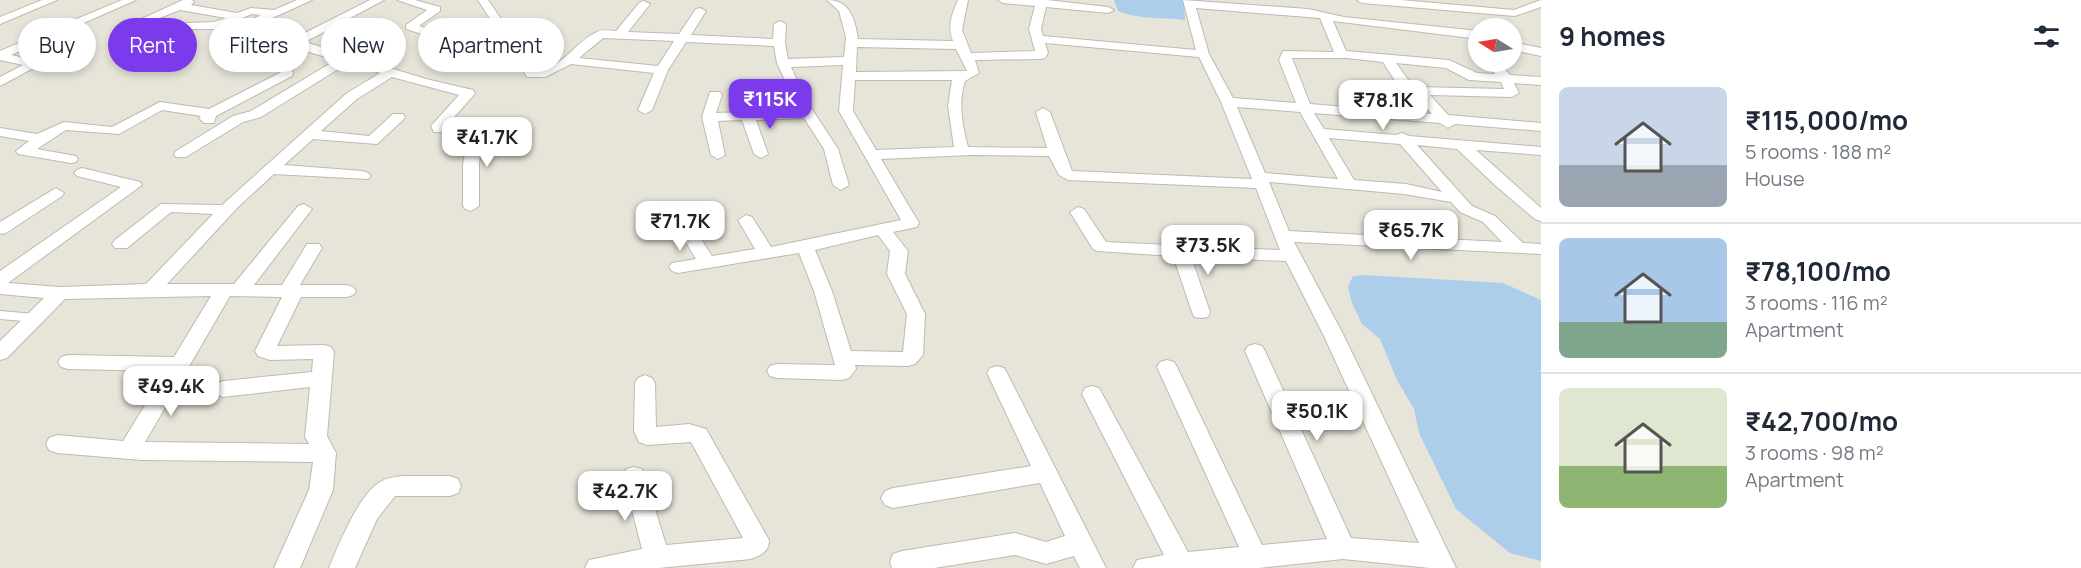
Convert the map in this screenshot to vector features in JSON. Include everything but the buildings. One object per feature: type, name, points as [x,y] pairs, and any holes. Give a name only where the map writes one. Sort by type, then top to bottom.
[{"type":"street","points":[[0,21],[52,0]]},
{"type":"street","points":[[1,56],[131,0]]},
{"type":"street","points":[[150,18],[192,0]]},
{"type":"street","points":[[280,0],[302,2]]},
{"type":"street","points":[[309,36],[379,0]]},
{"type":"street","points":[[402,0],[436,9],[423,18]]},
{"type":"street","points":[[483,0],[532,74],[546,75],[601,34],[779,43]]},
{"type":"street","points":[[678,267],[805,247],[911,223],[846,111],[852,43],[844,10],[832,0]]},
{"type":"street","points":[[962,151],[955,118],[958,81],[973,73],[958,45],[954,22],[963,0]]},
{"type":"street","points":[[1003,0],[1108,10]]},
{"type":"street","points":[[1362,0],[1515,13],[1541,3]]},
{"type":"street","points":[[1529,0],[1541,3]]},
{"type":"street","points":[[225,2],[275,13]]},
{"type":"street","points":[[264,18],[302,2]]},
{"type":"street","points":[[966,57],[1041,56],[1035,29],[1042,2]]},
{"type":"street","points":[[1440,562],[1333,334],[1282,236],[1227,102],[1203,54],[1188,2],[1308,12],[1402,38],[1468,34]]},
{"type":"street","points":[[620,34],[644,4]]},
{"type":"street","points":[[178,6],[236,16]]},
{"type":"street","points":[[1443,8],[1459,33]]},
{"type":"street","points":[[197,25],[216,26],[254,10]]},
{"type":"street","points":[[645,110],[662,70],[700,11]]},
{"type":"street","points":[[1326,16],[1341,54]]},
{"type":"street","points":[[418,21],[410,27],[418,29]]},
{"type":"street","points":[[780,24],[779,43],[783,63],[799,100],[831,149],[841,185]]},
{"type":"street","points":[[1402,38],[1414,61]]},
{"type":"street","points":[[1036,39],[1203,54]]},
{"type":"street","points":[[852,43],[958,45]]},
{"type":"street","points":[[1522,48],[1541,52]]},
{"type":"street","points":[[1349,184],[1305,109],[1285,55],[1339,57],[1341,54],[1387,58],[1453,65],[1474,77],[1541,81]]},
{"type":"street","points":[[0,82],[35,64],[1,56]]},
{"type":"street","points":[[1387,58],[1400,80],[1423,96],[1490,173],[1541,216]]},
{"type":"street","points":[[567,60],[662,70]]},
{"type":"street","points":[[783,63],[964,76]]},
{"type":"street","points":[[181,154],[238,119],[256,114],[325,72]]},
{"type":"street","points":[[151,290],[226,210],[271,169],[352,96],[391,72],[468,93],[438,128],[500,129]]},
{"type":"street","points":[[1414,91],[1512,93],[1500,72]]},
{"type":"street","points":[[228,125],[206,118],[287,73]]},
{"type":"street","points":[[715,95],[709,117],[718,154]]},
{"type":"street","points":[[1227,102],[1541,127]]},
{"type":"street","points":[[0,132],[40,138],[63,126],[114,131],[160,106],[211,114]]},
{"type":"street","points":[[1043,112],[1056,153],[1064,172],[1068,175],[1349,184],[1406,189],[1418,194],[1455,198]]},
{"type":"street","points":[[709,117],[808,114]]},
{"type":"street","points":[[1384,115],[1469,212],[1489,219],[1519,249]]},
{"type":"street","points":[[748,116],[761,154]]},
{"type":"street","points":[[310,134],[372,141],[398,117]]},
{"type":"street","points":[[471,206],[471,164],[477,129]]},
{"type":"street","points":[[1320,133],[1541,151]]},
{"type":"street","points":[[40,138],[42,139],[23,150],[71,159]]},
{"type":"street","points":[[872,155],[962,151],[1056,153]]},
{"type":"street","points":[[271,169],[363,176]]},
{"type":"street","points":[[0,280],[134,184],[82,173]]},
{"type":"street","points":[[0,229],[56,193]]},
{"type":"street","points":[[121,244],[167,207],[226,210]]},
{"type":"street","points":[[129,450],[180,364],[231,291],[304,209]]},
{"type":"street","points":[[1078,212],[1099,245],[1103,247],[1292,256]]},
{"type":"street","points":[[746,220],[766,253]]},
{"type":"street","points":[[682,223],[707,262]]},
{"type":"street","points":[[843,358],[908,359],[913,355],[915,308],[896,274],[899,252],[884,230]]},
{"type":"street","points":[[1282,236],[1541,249]]},
{"type":"street","points":[[777,371],[842,373],[846,369],[823,291],[805,247]]},
{"type":"street","points":[[287,568],[319,495],[326,453],[316,438],[326,355],[322,351],[270,353],[265,351],[313,248]]},
{"type":"street","points":[[1180,251],[1201,312]]},
{"type":"street","points":[[0,288],[60,293],[151,290],[347,291]]},
{"type":"street","points":[[0,353],[60,293]]},
{"type":"street","points":[[1255,351],[1343,548]]},
{"type":"street","points":[[68,362],[180,364]]},
{"type":"street","points":[[1167,367],[1256,558]]},
{"type":"street","points":[[997,373],[1094,568]]},
{"type":"street","points":[[223,389],[322,378]]},
{"type":"street","points":[[598,568],[657,558],[751,548],[755,546],[757,540],[698,435],[689,433],[647,436],[645,383]]},
{"type":"street","points":[[1092,394],[1182,565]]},
{"type":"street","points":[[57,444],[129,450],[326,453]]},
{"type":"street","points":[[893,498],[1046,474]]},
{"type":"street","points":[[634,476],[657,558]]},
{"type":"street","points":[[342,568],[352,540],[384,491],[394,488],[450,486]]},
{"type":"street","points":[[902,562],[1015,544],[1046,553],[1080,543]]},
{"type":"street","points":[[1146,568],[1343,548],[1440,562]]},
{"type":"lane","points":[[0,315],[35,318]]},
{"type":"shaded area","points":[[0,0],[1541,0],[1541,568],[0,568]]},
{"type":"water","points":[[1114,0],[1184,0],[1185,20],[1126,14],[1118,11]]},
{"type":"water","points":[[1353,276],[1503,283],[1541,300],[1541,561],[1510,553],[1456,509],[1419,433],[1414,409],[1397,380],[1380,339],[1362,324],[1352,303],[1348,287]]}]
